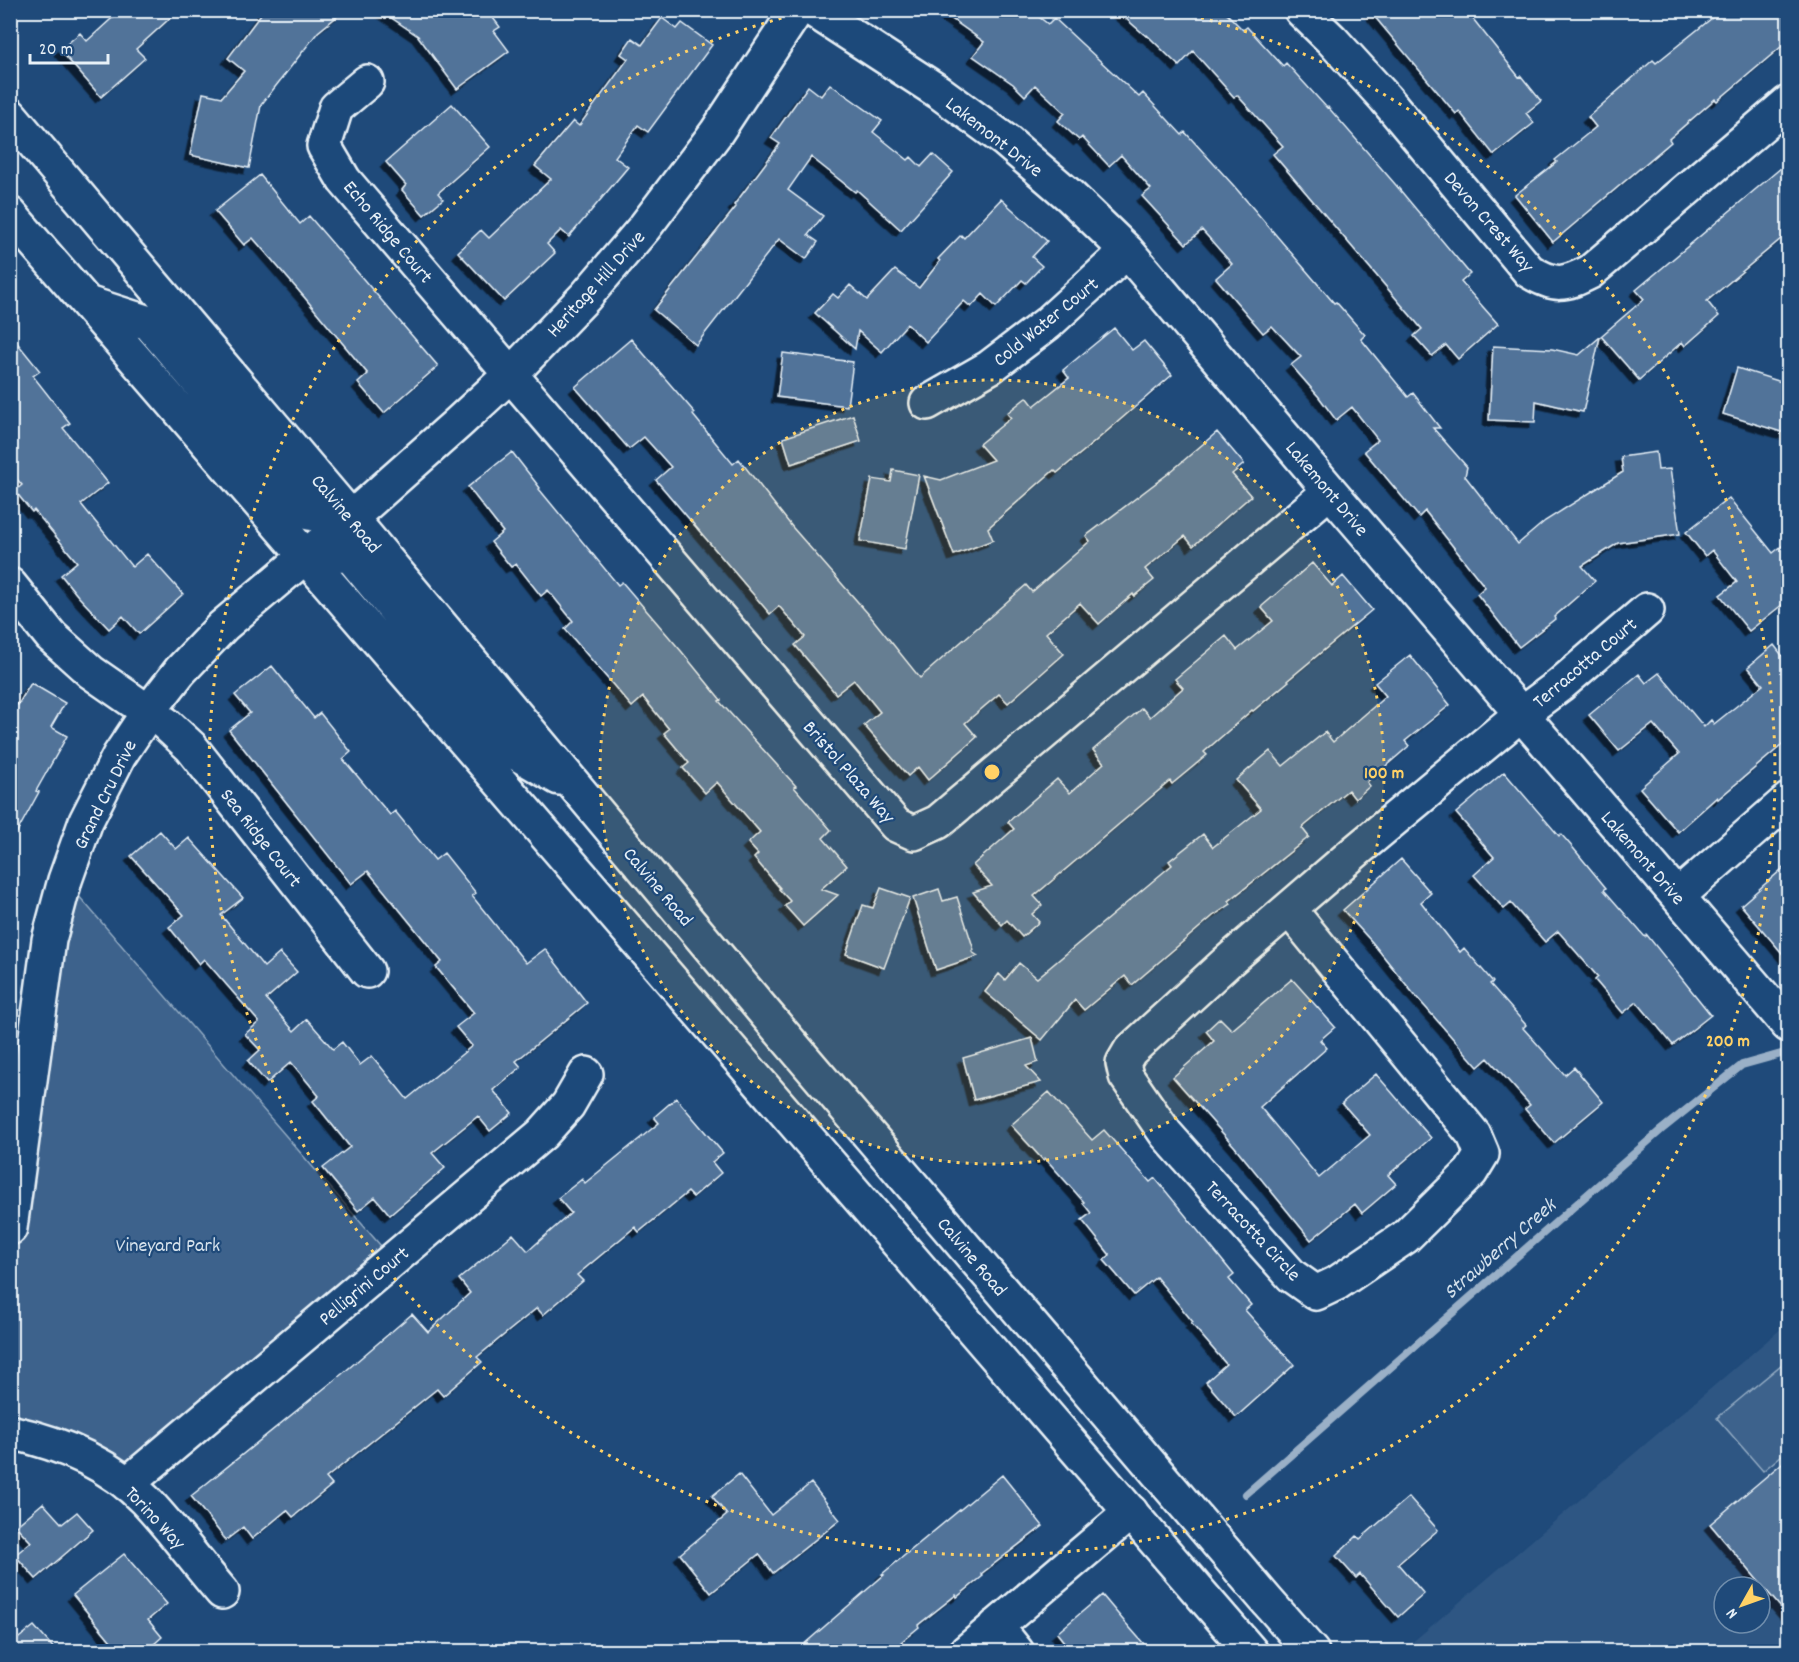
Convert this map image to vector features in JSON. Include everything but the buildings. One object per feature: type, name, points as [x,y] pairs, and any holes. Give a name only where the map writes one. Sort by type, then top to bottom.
[{"type":"street","name":"Heritage Hill Drive","points":[[351,518],[510,374],[585,296],[644,228],[716,133],[797,10]]},
{"type":"street","name":"Lakemont Drive","points":[[813,10],[939,92],[1006,141],[1070,196],[1127,251],[1785,1020]]},
{"type":"street","name":"Devon Crest Way","points":[[1301,10],[1385,98],[1529,271],[1545,281],[1558,284],[1571,282],[1590,272],[1788,103]]},
{"type":"street","name":"Echo Ridge Court","points":[[367,82],[336,108],[324,146],[344,180],[510,374]]},
{"type":"street","name":"Calvine Road","points":[[10,115],[765,1013],[1312,1652]]},
{"type":"street","points":[[10,214],[1251,1652]]},
{"type":"street","name":"Cold Water Court","points":[[927,403],[990,367],[1048,323],[1127,251]]},
{"type":"street","points":[[87,303],[149,323],[309,513],[351,518]]},
{"type":"street","name":"Bristol Plaza Way","points":[[510,374],[896,825],[914,833],[938,822],[1330,491]]},
{"type":"street","name":"Grand Cru Drive","points":[[10,1228],[20,1078],[49,940],[65,880],[86,821],[119,756],[149,711],[180,671],[223,626],[351,518]]},
{"type":"street","points":[[305,556],[350,555],[463,692],[518,754],[578,790]]},
{"type":"street","name":"Sea Ridge Court","points":[[10,585],[51,636],[91,672],[149,711],[191,747],[367,971]]},
{"type":"street","name":"Terracotta Court","points":[[1521,714],[1560,685],[1647,610]]},
{"type":"street","name":"Terracotta Circle","points":[[1289,909],[1474,1135],[1482,1154],[1471,1172],[1406,1237],[1337,1283],[1316,1293],[1292,1276],[1166,1134],[1126,1076],[1123,1063],[1130,1051],[1226,963],[1289,909],[1521,714]]},
{"type":"street","points":[[1678,896],[1788,800]]},
{"type":"street","name":"Pelligrini Court","points":[[127,1484],[542,1134],[568,1105],[586,1074]]},
{"type":"street","points":[[1037,1403],[1074,1407],[1195,1548],[1235,1564]]},
{"type":"street","name":"Torino Way","points":[[10,1432],[54,1443],[93,1460],[127,1484],[144,1500],[222,1592]]},
{"type":"street","points":[[966,1652],[1131,1512]]},
{"type":"street","points":[[996,1626],[1017,1652]]},
{"type":"shaded area","points":[[1788,1323],[1788,1651],[1402,1651]]},
{"type":"green space","name":"Vineyard Park","points":[[65,880],[393,1260],[127,1484],[11,1432],[11,1228]]},
{"type":"green space","points":[[1787,1360],[1788,1450],[1763,1471],[1717,1418]]},
{"type":"waterway","name":"Strawberry Creek","points":[[1246,1494],[1661,1130],[1742,1065],[1788,1052]]}]
